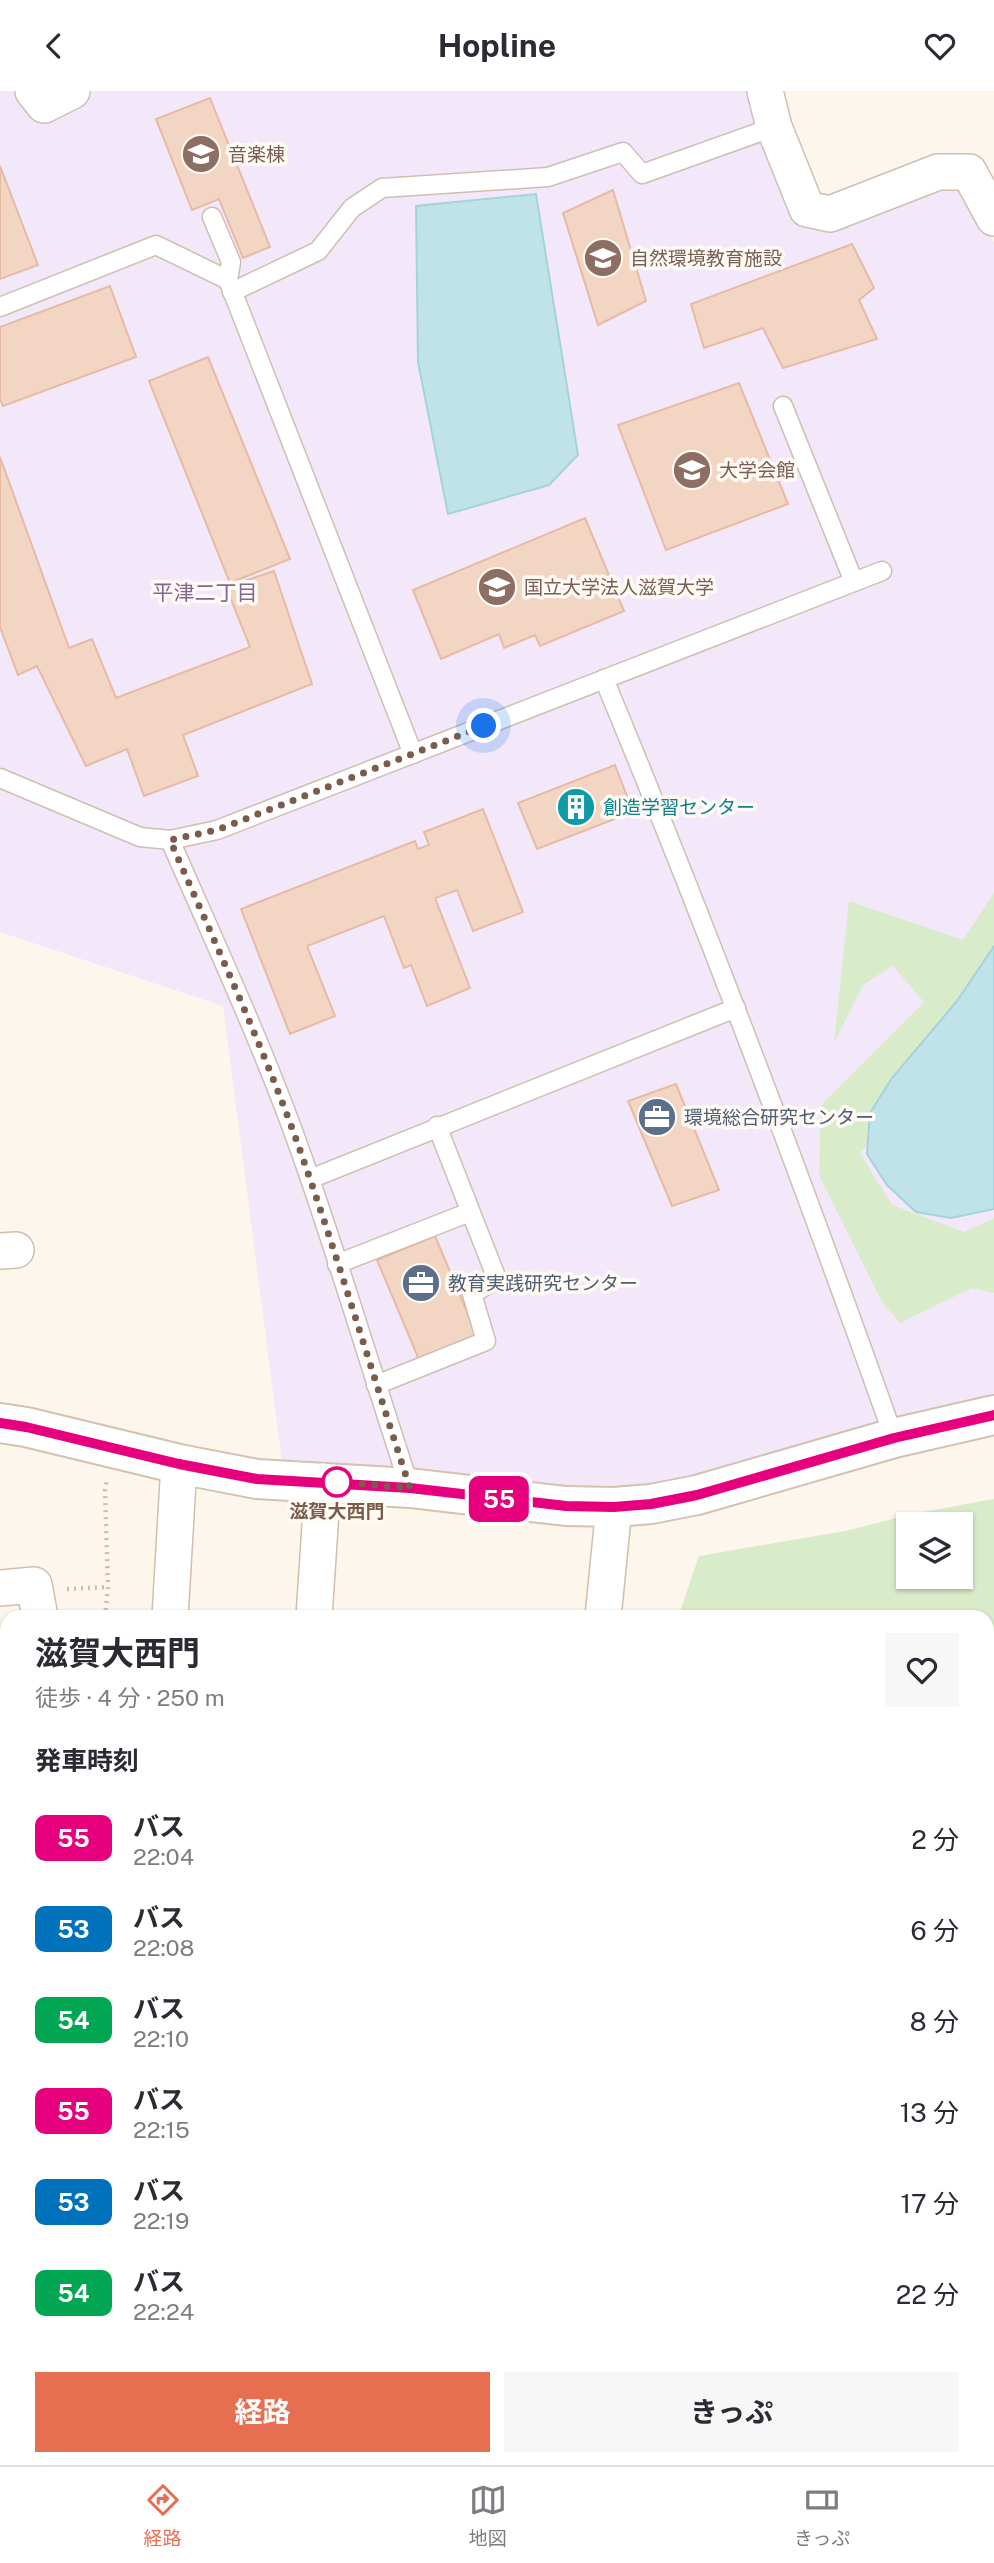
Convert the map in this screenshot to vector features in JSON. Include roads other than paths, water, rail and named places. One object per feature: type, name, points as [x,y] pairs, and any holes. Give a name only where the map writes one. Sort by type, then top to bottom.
[{"type":"main road","points":[[0,1423],[257,1479],[323,1481],[566,1506],[614,1507],[651,1504],[697,1495],[894,1438],[994,1415]]},
{"type":"street","points":[[33,91],[44,105],[72,91]]},
{"type":"street","points":[[765,91],[774,127],[807,209],[830,214],[938,172],[969,171],[994,218]]},
{"type":"street","points":[[170,1610],[179,1464]]},
{"type":"street","points":[[314,1610],[323,1481]]},
{"type":"street","points":[[604,1610],[614,1507]]},
{"type":"street","points":[[0,1588],[37,1601]]},
{"type":"lane","points":[[230,286],[318,251],[352,208],[382,188],[548,177],[623,152],[642,174],[774,127]]},
{"type":"lane","points":[[212,217],[231,263],[230,286],[413,754]]},
{"type":"lane","points":[[0,307],[156,245],[230,286]]},
{"type":"lane","points":[[783,406],[854,582]]},
{"type":"lane","points":[[2,781],[140,837],[170,840],[217,830],[882,571]]},
{"type":"lane","points":[[604,679],[736,1007],[813,1210],[894,1438]]},
{"type":"lane","points":[[170,840],[234,986],[310,1179],[410,1488]]},
{"type":"lane","points":[[310,1179],[736,1007]]},
{"type":"lane","points":[[376,1385],[486,1341],[472,1294],[496,1279],[437,1126]]},
{"type":"lane","points":[[337,1264],[470,1212]]},
{"type":"water","points":[[536,194],[578,455],[549,485],[448,514],[418,362],[416,206]]},
{"type":"water","points":[[994,946],[994,1209],[951,1218],[916,1212],[887,1185],[867,1154],[870,1113],[892,1078],[957,1001]]},
{"type":"place","name":"音楽棟","points":[[201,154]]},
{"type":"place","name":"自然環境教育施設","points":[[603,258]]},
{"type":"place","name":"大学会館","points":[[692,470]]},
{"type":"place","name":"国立大学法人滋賀大学","points":[[497,587]]},
{"type":"place","name":"創造学習センター","points":[[576,807]]},
{"type":"place","name":"環境総合研究センター","points":[[657,1117]]},
{"type":"place","name":"教育実践研究センター","points":[[421,1283]]},
{"type":"place","name":"滋賀大西門","points":[[337,1482]]},
{"type":"district","name":"平津二丁目","points":[[205,593]]}]
